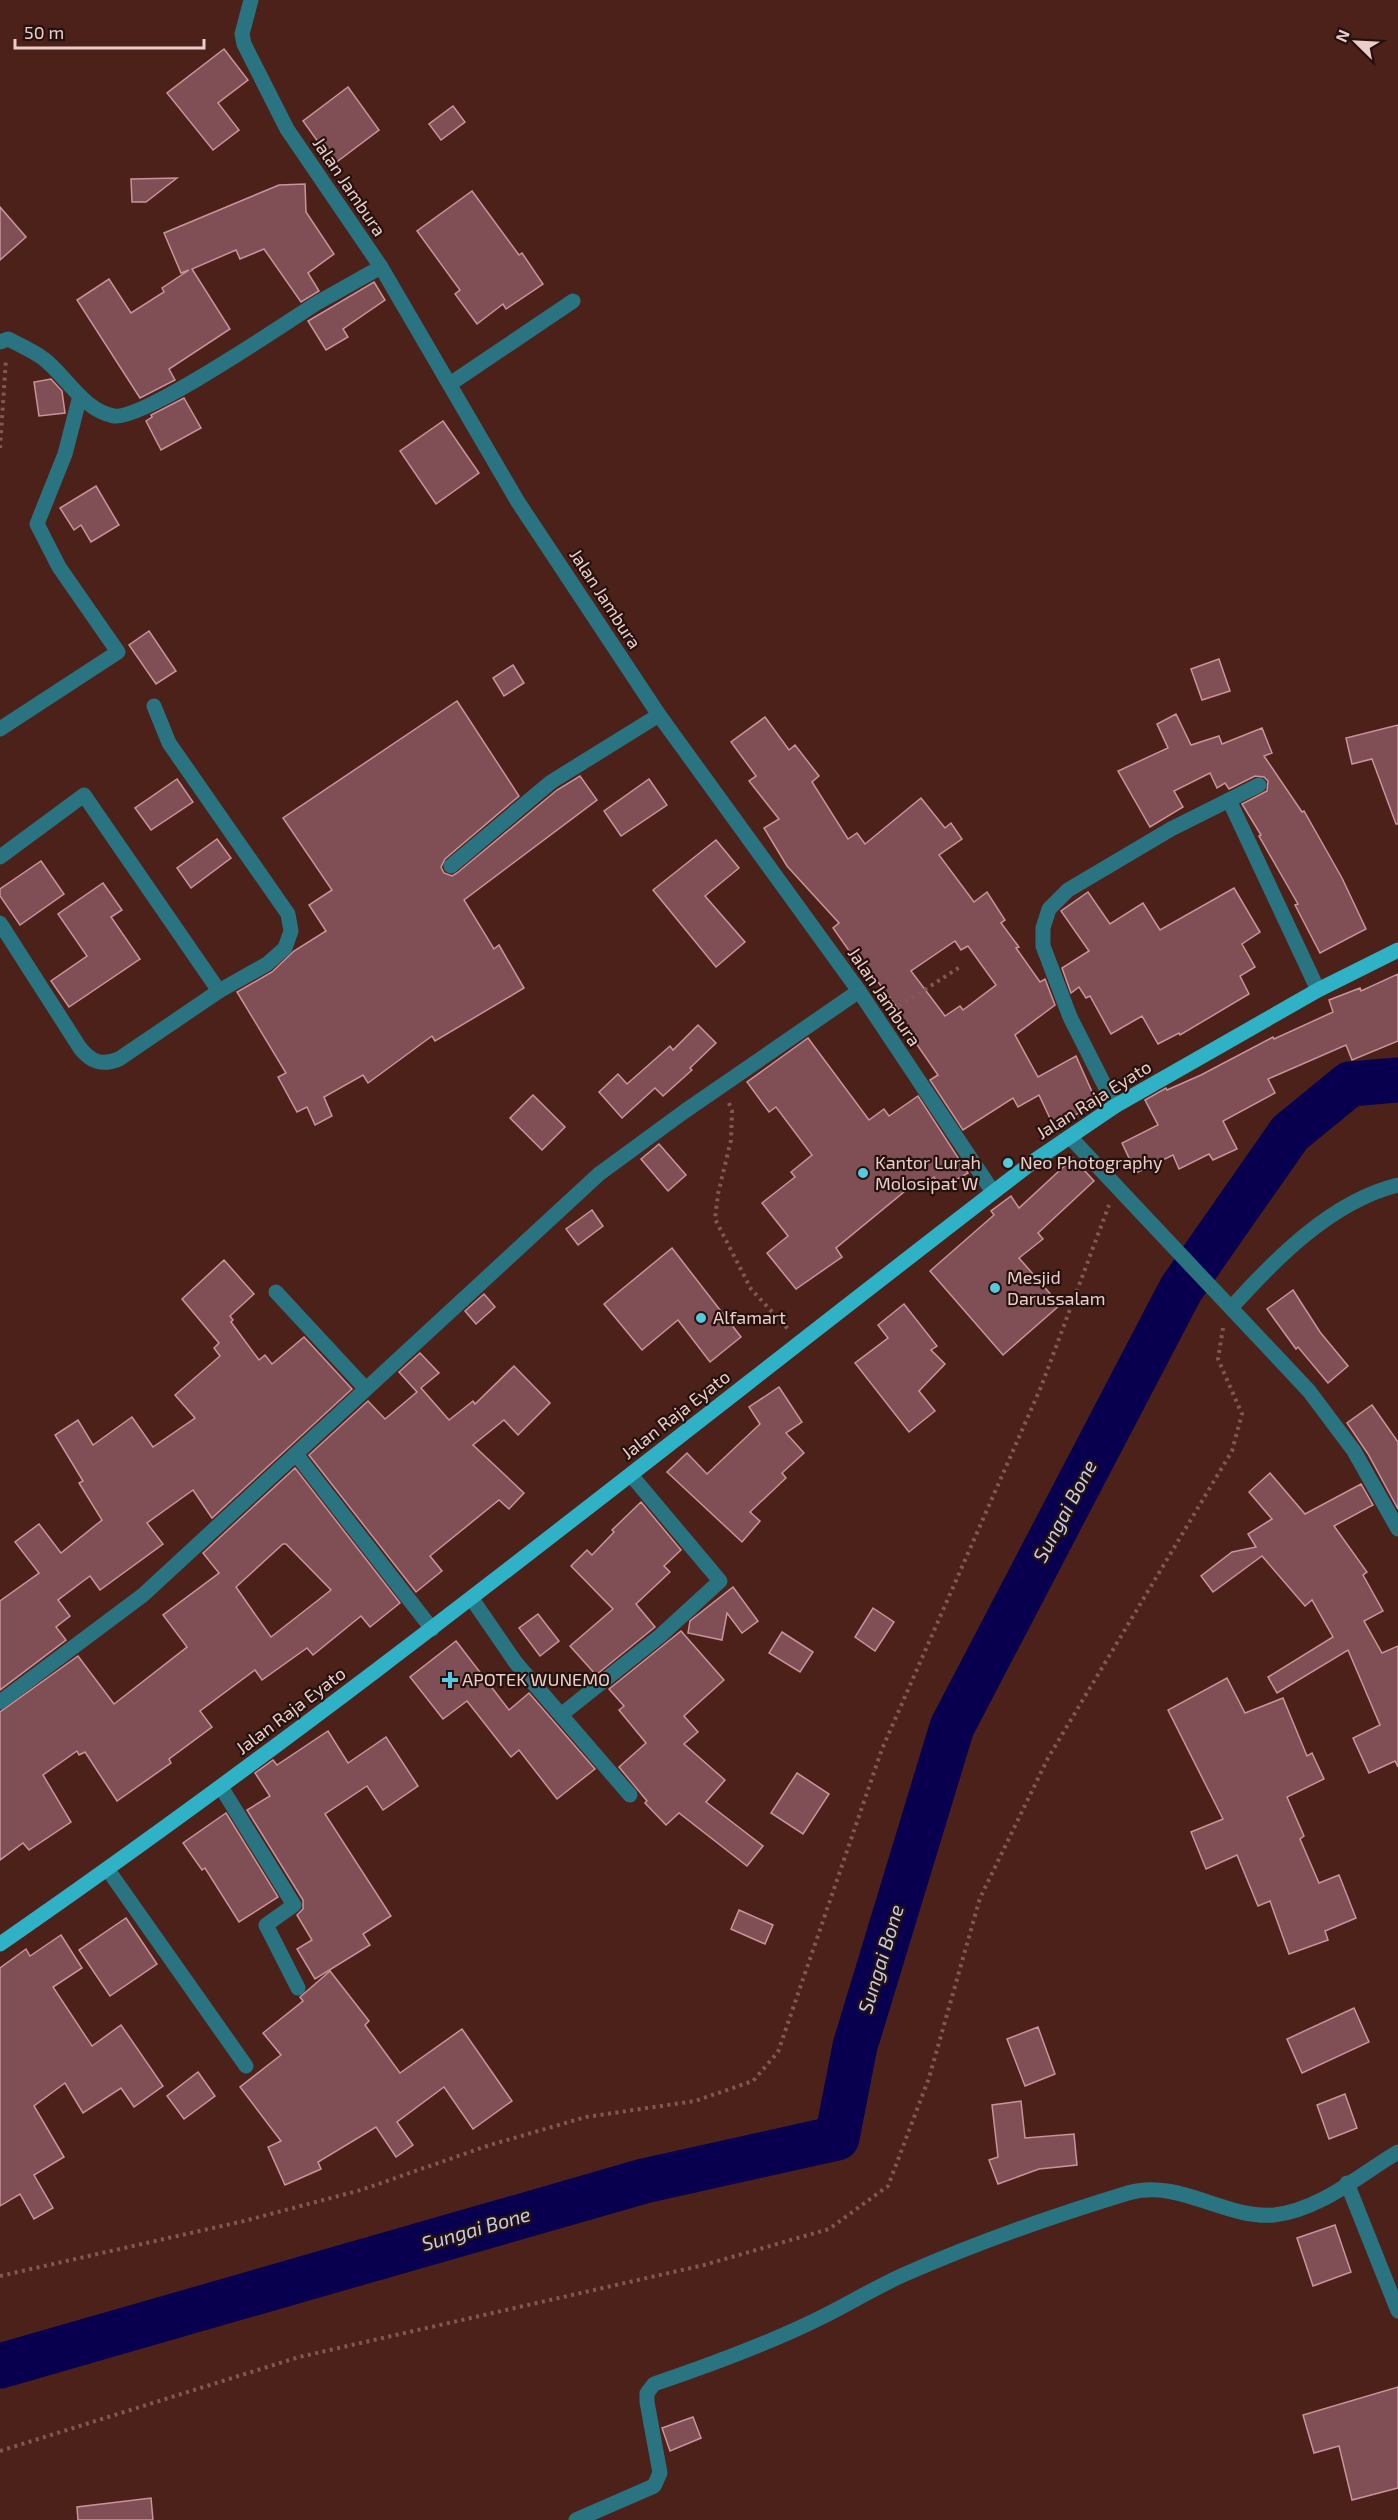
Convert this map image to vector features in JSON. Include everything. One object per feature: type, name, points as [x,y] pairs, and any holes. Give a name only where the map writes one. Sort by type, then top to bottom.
[{"type":"main road","name":"Jalan Raja Eyato","points":[[0,1944],[108,1870],[472,1599],[993,1192],[1070,1137],[1115,1106],[1318,990],[1398,950]]},
{"type":"street","name":"Jalan Jambura","points":[[250,0],[242,34],[244,44],[286,129],[334,202],[381,267],[518,502],[659,716],[859,992],[993,1192]]},
{"type":"street","points":[[4,341],[44,359],[80,396],[98,409],[116,416],[141,408],[187,386],[320,302],[381,267]]},
{"type":"street","points":[[450,384],[573,301]]},
{"type":"street","points":[[0,729],[118,652],[59,567],[37,524],[65,454],[80,396]]},
{"type":"street","points":[[0,923],[80,1048],[88,1058],[97,1062],[109,1063],[120,1059],[219,991],[267,964],[285,948],[291,931],[288,914],[169,743],[154,706]]},
{"type":"street","points":[[451,866],[551,782],[659,716]]},
{"type":"street","points":[[1115,1106],[1070,1017],[1043,946],[1042,928],[1049,909],[1068,890],[1171,830],[1259,785]]},
{"type":"street","points":[[0,857],[84,795],[219,991]]},
{"type":"street","points":[[1229,800],[1318,990]]},
{"type":"street","points":[[0,1701],[143,1595],[599,1174],[859,992]]},
{"type":"street","points":[[1070,1137],[1309,1391],[1354,1451],[1398,1529]]},
{"type":"street","points":[[1229,1306],[1264,1271],[1322,1223],[1372,1191],[1398,1185]]},
{"type":"street","points":[[276,1292],[365,1388]]},
{"type":"street","points":[[296,1454],[432,1629]]},
{"type":"street","points":[[562,1714],[660,1636],[720,1581],[631,1475]]},
{"type":"street","points":[[472,1599],[516,1663],[630,1795]]},
{"type":"street","points":[[221,1787],[294,1905],[266,1925],[298,1988]]},
{"type":"street","points":[[108,1870],[246,2066]]},
{"type":"street","points":[[576,2520],[654,2486],[659,2480],[660,2473],[647,2393],[654,2385],[734,2356],[818,2319],[902,2276],[1017,2229],[1131,2192],[1158,2188],[1246,2212],[1272,2215],[1311,2205],[1398,2152]]},
{"type":"street","points":[[1347,2183],[1398,2311]]},
{"type":"path","points":[[0,448],[4,341]]},
{"type":"path","points":[[877,1019],[960,967]]},
{"type":"path","points":[[723,1086],[732,1112],[731,1140],[718,1194],[716,1219],[751,1289],[800,1343]]},
{"type":"path","points":[[0,2276],[244,2221],[361,2190],[490,2145],[586,2117],[695,2101],[753,2080],[778,2052],[882,1749],[1041,1387],[1116,1186]]},
{"type":"path","points":[[0,2451],[299,2357],[704,2265],[829,2229],[888,2186],[928,2078],[980,1898],[1048,1758],[1232,1451],[1242,1414],[1218,1359],[1229,1306]]},
{"type":"building","points":[[224,49],[248,80],[218,103],[239,130],[213,150],[167,93]]},
{"type":"building","points":[[348,87],[379,130],[334,164],[303,121]]},
{"type":"building","points":[[453,106],[465,122],[441,140],[429,124]]},
{"type":"building","points":[[177,178],[146,202],[132,202],[131,179]]},
{"type":"building","points":[[305,184],[306,212],[334,254],[308,273],[319,291],[301,302],[264,249],[240,259],[236,250],[192,269],[230,329],[169,369],[175,380],[140,398],[77,300],[109,279],[131,313],[164,292],[162,288],[189,270],[181,273],[164,233],[279,185]]},
{"type":"building","points":[[472,191],[519,255],[522,253],[543,284],[506,309],[503,304],[477,324],[455,294],[460,290],[417,231]]},
{"type":"building","points":[[0,207],[26,237],[0,260]]},
{"type":"building","points":[[374,282],[385,300],[343,329],[348,337],[326,350],[308,321]]},
{"type":"building","points":[[51,379],[62,391],[65,413],[39,416],[34,382]]},
{"type":"building","points":[[184,398],[201,428],[161,450],[146,421],[152,417],[151,415]]},
{"type":"building","points":[[443,421],[479,473],[436,504],[400,451]]},
{"type":"building","points":[[96,486],[119,525],[91,542],[81,525],[74,530],[60,508]]},
{"type":"building","points":[[149,631],[176,671],[156,684],[129,645]]},
{"type":"building","points":[[1219,659],[1230,691],[1202,700],[1191,669]]},
{"type":"building","points":[[513,665],[524,683],[504,696],[493,678]]},
{"type":"building","points":[[457,701],[519,796],[445,859],[441,867],[444,873],[452,876],[457,873],[557,790],[580,776],[597,800],[464,900],[494,949],[499,945],[524,988],[435,1041],[432,1036],[368,1083],[363,1075],[324,1097],[332,1116],[315,1125],[307,1107],[297,1112],[278,1077],[286,1073],[237,992],[272,972],[294,951],[326,931],[309,905],[332,890],[283,818]]},
{"type":"building","points":[[1176,714],[1191,745],[1219,736],[1222,744],[1262,728],[1272,753],[1264,756],[1302,812],[1304,811],[1342,878],[1366,929],[1320,953],[1295,905],[1298,904],[1242,804],[1267,791],[1268,781],[1264,777],[1255,776],[1229,789],[1225,783],[1217,788],[1210,773],[1174,791],[1183,807],[1150,827],[1118,771],[1168,748],[1157,724]]},
{"type":"building","points":[[765,717],[789,750],[795,745],[819,776],[812,782],[848,839],[857,833],[865,844],[921,798],[945,828],[951,823],[962,839],[939,855],[974,902],[987,892],[1005,920],[1001,923],[1019,947],[1016,948],[1040,982],[1045,979],[1055,1005],[1015,1035],[1038,1077],[1076,1056],[1097,1103],[1054,1127],[1039,1095],[1018,1107],[1013,1098],[963,1130],[930,1080],[938,1075],[909,1033],[904,1037],[892,1020],[901,1013],[856,952],[852,955],[833,928],[839,923],[787,866],[764,828],[779,819],[749,781],[756,776],[731,742]],"holes":[[[955,941],[961,950],[968,946],[996,985],[963,1010],[960,1006],[945,1016],[911,971]]]},
{"type":"building","points":[[1398,725],[1398,824],[1396,824],[1372,759],[1352,764],[1346,738]]},
{"type":"building","points":[[177,779],[193,802],[151,830],[135,808]]},
{"type":"building","points":[[649,779],[667,805],[621,836],[604,811]]},
{"type":"building","points":[[217,839],[231,858],[191,888],[177,868]]},
{"type":"building","points":[[716,840],[739,868],[705,896],[745,942],[716,967],[653,890]]},
{"type":"building","points":[[41,861],[64,894],[20,925],[0,896],[0,889]]},
{"type":"building","points":[[103,883],[122,910],[111,917],[140,959],[69,1007],[51,981],[87,956],[58,914]]},
{"type":"building","points":[[1234,888],[1260,932],[1242,944],[1255,967],[1240,976],[1249,994],[1180,1035],[1179,1033],[1158,1044],[1142,1016],[1111,1034],[1090,996],[1086,998],[1079,987],[1071,993],[1062,968],[1089,951],[1061,911],[1088,892],[1110,924],[1143,903],[1160,930]]},
{"type":"building","points":[[1398,974],[1398,1041],[1352,1060],[1346,1045],[1268,1079],[1275,1093],[1223,1121],[1237,1149],[1213,1160],[1209,1154],[1179,1169],[1173,1155],[1136,1173],[1122,1143],[1158,1125],[1145,1100],[1166,1088],[1167,1090],[1201,1075],[1273,1037],[1274,1039],[1333,1012],[1329,1000],[1360,988],[1361,991]]},
{"type":"building","points":[[698,1025],[716,1043],[690,1068],[692,1070],[663,1096],[655,1088],[622,1118],[599,1092],[618,1074],[627,1084],[670,1046],[673,1050]]},
{"type":"building","points":[[808,1038],[869,1120],[884,1109],[889,1116],[918,1096],[968,1173],[941,1189],[934,1177],[918,1188],[915,1183],[836,1248],[842,1257],[796,1289],[767,1253],[788,1236],[762,1203],[795,1177],[791,1172],[812,1155],[776,1107],[769,1112],[747,1082]]},
{"type":"building","points":[[533,1095],[565,1127],[542,1150],[510,1118]]},
{"type":"building","points":[[659,1144],[686,1175],[668,1191],[641,1159]]},
{"type":"building","name":"Mesjid Darussalam","points":[[1073,1158],[1094,1181],[1038,1233],[1043,1239],[1019,1258],[1060,1305],[1003,1355],[930,1271],[994,1215],[991,1211],[1011,1196],[1019,1208]]},
{"type":"building","points":[[592,1210],[603,1226],[578,1245],[566,1229]]},
{"type":"building","points":[[672,1248],[741,1337],[710,1362],[678,1320],[642,1350],[604,1304]]},
{"type":"building","points":[[224,1260],[254,1294],[230,1316],[233,1320],[231,1322],[259,1360],[265,1355],[272,1364],[304,1337],[352,1389],[212,1518],[193,1490],[147,1523],[163,1544],[100,1590],[90,1576],[58,1600],[70,1616],[56,1627],[66,1640],[0,1690],[0,1601],[39,1573],[15,1542],[39,1524],[61,1553],[102,1520],[79,1483],[83,1481],[55,1435],[78,1420],[93,1445],[132,1417],[153,1447],[195,1418],[175,1395],[220,1356],[214,1348],[219,1343],[182,1299]]},
{"type":"building","points":[[1293,1290],[1320,1332],[1348,1366],[1328,1383],[1298,1347],[1296,1349],[1267,1309]]},
{"type":"building","points":[[484,1294],[495,1307],[476,1324],[465,1311]]},
{"type":"building","points":[[904,1304],[937,1346],[931,1350],[945,1364],[919,1391],[935,1411],[909,1432],[855,1363],[888,1338],[878,1325]]},
{"type":"building","points":[[420,1353],[439,1373],[421,1388],[449,1420],[473,1401],[475,1404],[514,1366],[550,1403],[518,1435],[504,1420],[473,1445],[524,1493],[509,1509],[499,1500],[430,1556],[442,1571],[416,1592],[309,1455],[368,1401],[385,1419],[417,1392],[399,1372]]},
{"type":"building","points":[[779,1387],[802,1422],[786,1433],[804,1453],[782,1473],[786,1478],[750,1512],[760,1521],[742,1542],[667,1472],[687,1453],[707,1474],[760,1424],[749,1407]]},
{"type":"building","points":[[1372,1405],[1398,1442],[1398,1509],[1368,1454],[1347,1423]]},
{"type":"building","points":[[295,1468],[400,1603],[370,1627],[361,1616],[313,1655],[307,1648],[262,1680],[255,1670],[200,1711],[212,1727],[169,1759],[171,1763],[117,1801],[85,1752],[79,1755],[77,1751],[43,1775],[71,1822],[29,1850],[23,1843],[0,1860],[0,1712],[78,1656],[114,1704],[187,1647],[163,1615],[219,1573],[203,1553]],"holes":[[[283,1544],[286,1544],[331,1590],[271,1637],[236,1587]]]},
{"type":"building","points":[[1270,1473],[1305,1514],[1361,1484],[1373,1505],[1334,1526],[1367,1572],[1363,1575],[1383,1611],[1364,1621],[1382,1653],[1398,1646],[1398,1767],[1395,1761],[1369,1773],[1353,1738],[1380,1725],[1348,1650],[1277,1693],[1268,1677],[1333,1637],[1312,1600],[1305,1606],[1262,1556],[1213,1592],[1201,1576],[1232,1552],[1256,1547],[1248,1534],[1272,1519],[1249,1492]]},
{"type":"building","points":[[641,1502],[681,1550],[664,1566],[670,1572],[636,1604],[655,1627],[596,1675],[570,1646],[613,1609],[571,1566],[587,1550],[592,1555],[614,1532],[612,1530]]},
{"type":"building","points":[[733,1587],[758,1621],[742,1633],[727,1613],[722,1640],[688,1633],[690,1621]]},
{"type":"building","points":[[873,1608],[894,1622],[875,1651],[855,1637]]},
{"type":"building","points":[[538,1614],[559,1641],[540,1656],[519,1628]]},
{"type":"building","points":[[681,1631],[724,1680],[684,1716],[698,1732],[684,1744],[725,1780],[706,1802],[763,1846],[747,1866],[679,1813],[666,1825],[645,1803],[647,1801],[619,1767],[646,1743],[619,1710],[624,1706],[609,1689]]},
{"type":"building","points":[[782,1632],[813,1652],[800,1672],[769,1653]]},
{"type":"building","points":[[456,1641],[509,1710],[529,1693],[595,1769],[557,1799],[519,1750],[511,1757],[467,1701],[443,1719],[410,1677]]},
{"type":"building","points":[[1227,1678],[1245,1713],[1283,1698],[1307,1756],[1312,1753],[1324,1779],[1287,1797],[1304,1836],[1300,1839],[1319,1883],[1339,1875],[1356,1918],[1325,1931],[1328,1940],[1289,1954],[1270,1901],[1258,1906],[1237,1855],[1206,1869],[1191,1832],[1223,1819],[1168,1710]]},
{"type":"building","points":[[328,1731],[348,1763],[386,1737],[418,1786],[383,1810],[367,1786],[325,1814],[391,1916],[363,1934],[370,1945],[315,1979],[297,1949],[312,1940],[297,1915],[303,1909],[303,1900],[247,1810],[270,1796],[255,1773],[273,1760],[277,1765]]},
{"type":"building","points":[[797,1773],[829,1794],[803,1834],[771,1813]]},
{"type":"building","points":[[226,1813],[278,1897],[239,1922],[205,1868],[202,1870],[183,1843]]},
{"type":"building","points":[[739,1910],[773,1925],[765,1944],[731,1929]]},
{"type":"building","points":[[126,1918],[157,1964],[110,1996],[79,1950]]},
{"type":"building","points":[[61,1935],[82,1968],[53,1987],[92,2046],[121,2025],[163,2086],[134,2107],[121,2088],[83,2113],[65,2083],[34,2106],[64,2157],[34,2175],[53,2208],[34,2219],[20,2194],[0,2206],[0,1968],[26,1949],[30,1956]]},
{"type":"building","points":[[330,1971],[369,2021],[365,2025],[400,2073],[462,2029],[512,2101],[473,2129],[444,2087],[397,2122],[413,2145],[396,2157],[376,2127],[318,2162],[321,2169],[285,2185],[268,2147],[281,2141],[240,2087],[281,2055],[263,2033],[303,2001],[300,1997]]},
{"type":"building","points":[[1354,2008],[1369,2042],[1302,2073],[1287,2039]]},
{"type":"building","points":[[1038,2027],[1055,2074],[1025,2086],[1007,2039]]},
{"type":"building","points":[[198,2072],[215,2096],[184,2119],[167,2096]]},
{"type":"building","points":[[1345,2094],[1357,2128],[1329,2139],[1317,2105]]},
{"type":"building","points":[[1021,2101],[1025,2138],[1074,2134],[1077,2165],[1039,2169],[998,2184],[989,2160],[998,2157],[992,2105]]},
{"type":"building","points":[[1335,2225],[1351,2272],[1313,2286],[1297,2238]]},
{"type":"building","points":[[1398,2387],[1398,2488],[1352,2500],[1339,2446],[1314,2453],[1303,2415]]},
{"type":"building","points":[[693,2417],[701,2438],[670,2451],[662,2428]]},
{"type":"building","points":[[151,2498],[153,2520],[78,2520],[77,2507]]},
{"type":"waterway","name":"Sungai Bone","points":[[0,2366],[644,2181],[837,2138],[855,2046],[952,1727],[1181,1289],[1290,1133],[1350,1084],[1398,1080]]},
{"type":"place","name":"Neo Photography","points":[[1008,1163]]},
{"type":"place","name":"Kantor Lurah Molosipat W","points":[[863,1173]]},
{"type":"place","name":"Mesjid Darussalam","points":[[995,1288]]},
{"type":"place","name":"Alfamart","points":[[701,1318]]},
{"type":"place","name":"APOTEK WUNEMO","points":[[450,1680]]}]
